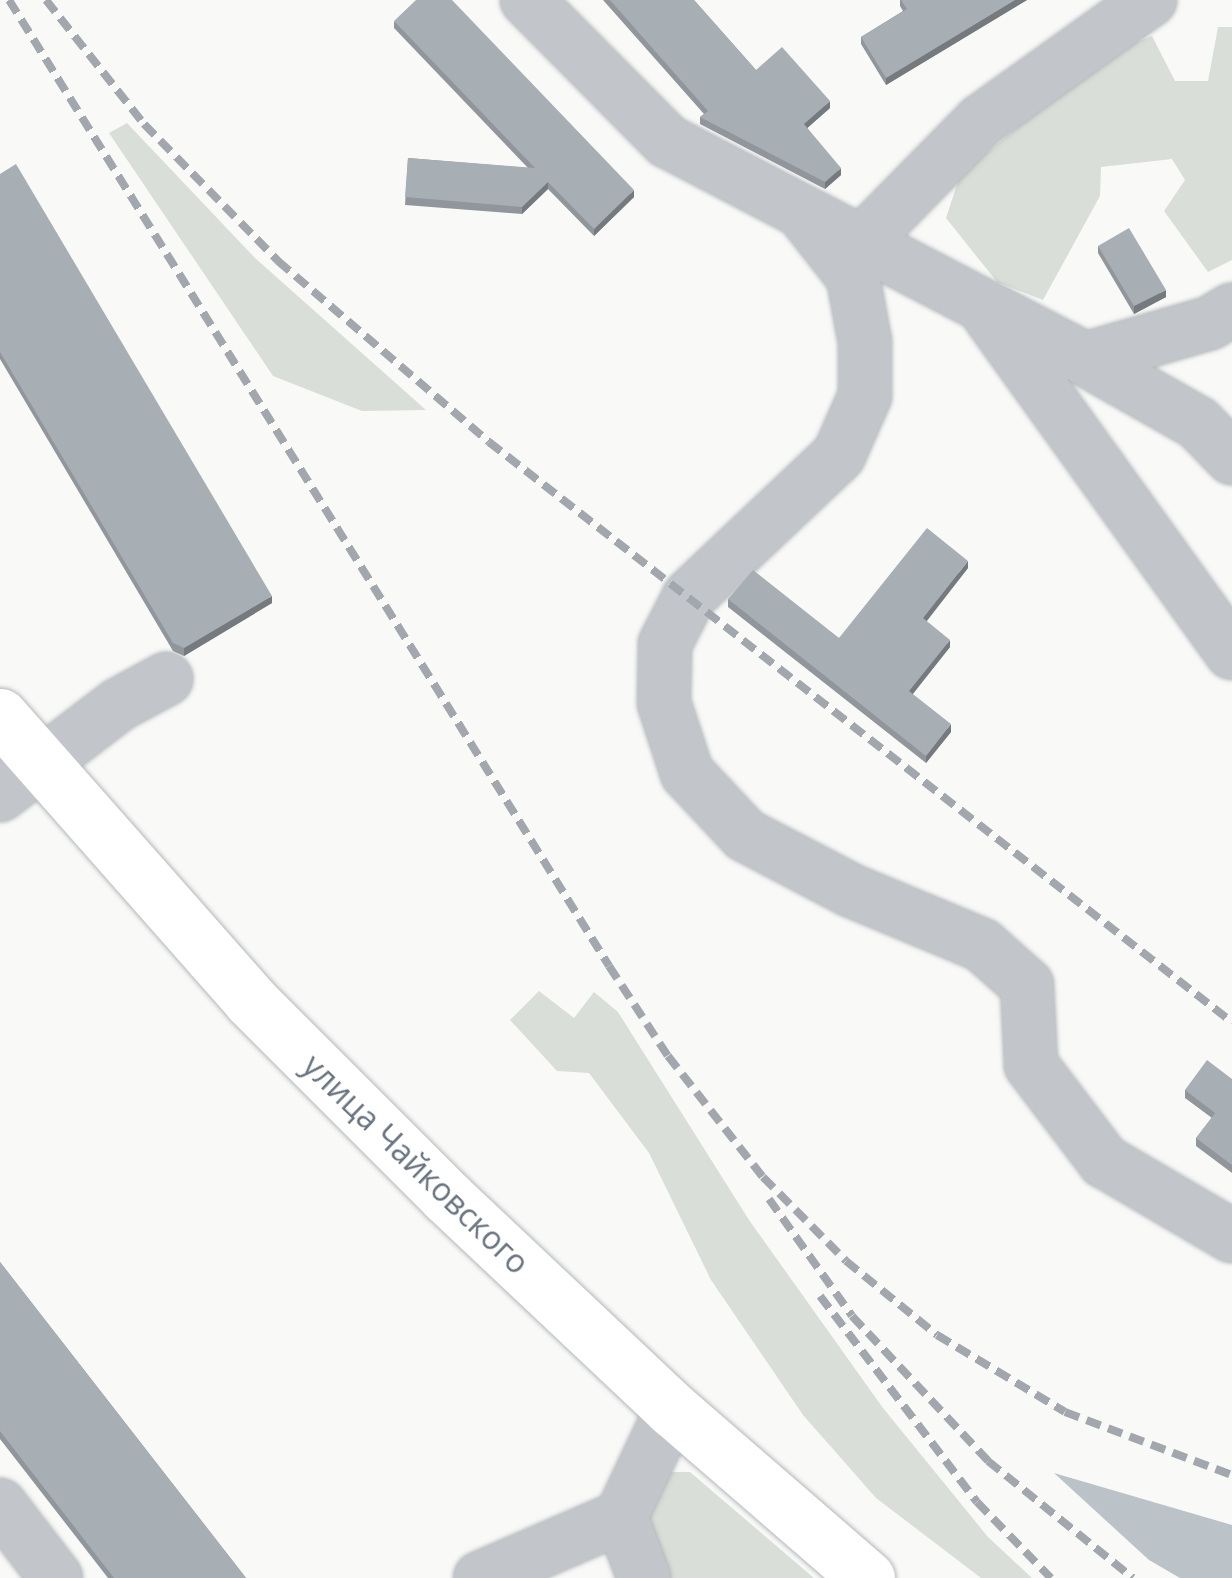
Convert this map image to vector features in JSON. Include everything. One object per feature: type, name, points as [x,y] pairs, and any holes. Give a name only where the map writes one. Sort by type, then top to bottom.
[{"type":"main road","name":"улица Чайковского","points":[[0,716],[20,779],[672,1409],[867,1578]]},
{"type":"street","points":[[528,0],[667,142],[1198,423],[1232,458]]},
{"type":"street","points":[[859,245],[981,121],[1150,0]]},
{"type":"street","points":[[806,217],[853,277],[865,342],[865,396],[839,455],[689,598],[665,644],[664,703],[687,773],[745,835],[850,890],[982,946],[1027,985],[1031,1065],[1104,1161],[1232,1236]]},
{"type":"street","points":[[1085,360],[1210,323],[1232,310]]},
{"type":"street","points":[[988,313],[1232,653]]},
{"type":"street","points":[[20,779],[166,679]]},
{"type":"street","points":[[480,1578],[621,1517],[672,1409]]},
{"type":"street","points":[[0,1505],[56,1578]]},
{"type":"street","points":[[621,1517],[644,1578]]},
{"type":"shaded area","points":[[1218,27],[1232,27],[1232,260],[1208,272],[1164,211],[1185,180],[1172,159],[1101,167],[1100,196],[1043,300],[997,282],[946,218],[960,175],[1105,55],[1152,36],[1175,81],[1208,81]]},
{"type":"shaded area","points":[[127,123],[255,258],[426,410],[362,411],[273,376],[109,133]]},
{"type":"shaded area","points":[[539,991],[574,1018],[594,992],[618,1012],[749,1220],[883,1408],[988,1537],[1032,1578],[981,1578],[876,1498],[803,1415],[711,1280],[649,1153],[589,1073],[557,1071],[510,1020]]},
{"type":"shaded area","points":[[670,1472],[690,1472],[814,1578],[661,1578],[647,1523]]},
{"type":"shaded area","points":[[1054,1473],[1232,1525],[1232,1578],[1180,1578],[1149,1560]]},
{"type":"building","points":[[416,0],[452,0],[634,190],[594,229],[548,182],[522,207],[405,197],[408,158],[535,168],[394,21]]},
{"type":"building","points":[[610,0],[694,0],[756,70],[782,47],[830,101],[804,124],[841,168],[825,182],[700,117],[708,111]]},
{"type":"building","points":[[901,0],[1015,0],[886,78],[861,37],[907,9]]},
{"type":"building","points":[[16,164],[272,596],[184,648],[173,643],[0,352],[0,174]]},
{"type":"building","points":[[1129,228],[1166,290],[1134,306],[1098,246]]},
{"type":"building","points":[[927,528],[968,561],[923,618],[950,640],[909,691],[951,724],[926,756],[728,599],[753,570],[839,638]]},
{"type":"building","points":[[1207,1060],[1232,1079],[1232,1165],[1196,1138],[1215,1113],[1185,1090]]},
{"type":"building","points":[[0,1262],[246,1578],[114,1578],[0,1431]]},
{"type":"railway","points":[[9,0],[609,966],[668,1056],[763,1177],[846,1261],[937,1335],[1065,1412],[1232,1475]]},
{"type":"railway","points":[[46,0],[144,124],[278,261],[489,442],[1232,1022]]},
{"type":"railway","points":[[769,1199],[852,1316],[988,1461],[1133,1578]]},
{"type":"railway","points":[[820,1296],[977,1502],[1051,1578]]}]
